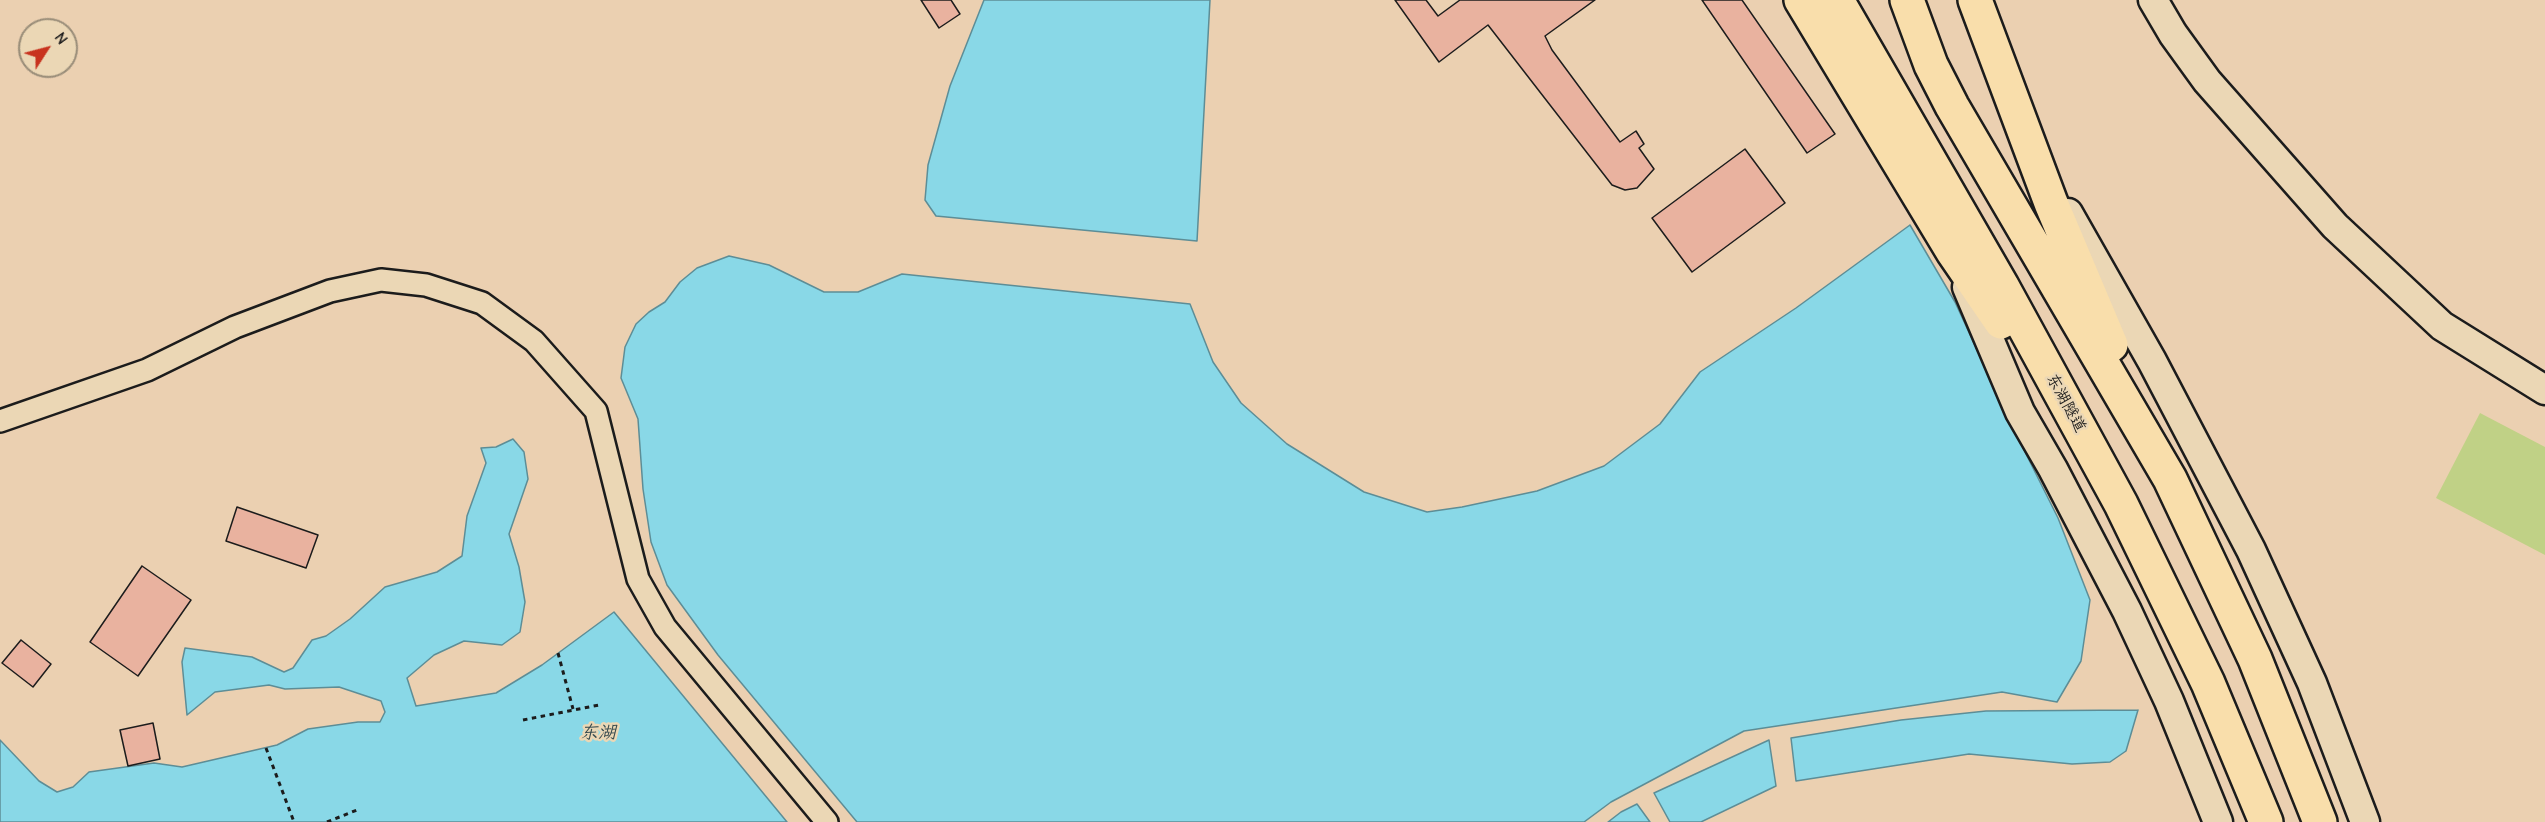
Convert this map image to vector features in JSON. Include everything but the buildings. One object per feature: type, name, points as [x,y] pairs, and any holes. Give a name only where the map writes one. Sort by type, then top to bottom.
[{"type":"highway","points":[[1801,0],[1953,252],[2086,439]]},
{"type":"highway","name":"东湖隧道","points":[[1837,0],[2086,439],[2166,594],[2208,683],[2266,822]]},
{"type":"highway","points":[[1907,0],[1931,65],[1992,176],[2170,479]]},
{"type":"highway","points":[[1965,0],[1980,13],[2065,238],[2170,479],[2255,659],[2320,822]]},
{"type":"street","points":[[2153,0],[2173,34],[2207,81],[2335,226],[2442,326],[2545,390]]},
{"type":"street","points":[[2017,112],[2048,176],[2152,361],[2246,540],[2312,683],[2365,822]]},
{"type":"street","points":[[1953,252],[2005,380],[2127,611],[2169,701],[2218,822]]},
{"type":"street","points":[[0,421],[147,370],[235,327],[330,291],[381,280],[426,285],[482,303],[534,341],[596,411],[638,579],[659,618],[826,822]]},
{"type":"path","points":[[558,653],[573,710]]},
{"type":"path","points":[[523,720],[599,705]]},
{"type":"path","points":[[266,748],[294,822]]},
{"type":"path","points":[[327,822],[357,810]]},
{"type":"green space","points":[[2480,413],[2545,447],[2545,555],[2436,498]]},
{"type":"water","points":[[984,0],[1210,0],[1197,241],[936,216],[925,200],[928,165],[950,86]]},
{"type":"water","points":[[1910,225],[1955,302],[2012,426],[2058,518],[2090,600],[2081,661],[2057,702],[2002,692],[1744,731],[1611,802],[1584,822],[857,822],[718,655],[667,585],[651,542],[643,489],[638,419],[621,378],[625,347],[636,324],[665,302],[680,282],[697,268],[729,256],[769,265],[824,292],[858,292],[902,274],[1190,304],[1213,362],[1241,403],[1287,444],[1364,492],[1427,512],[1537,491],[1604,466],[1660,424],[1700,372],[1796,308]]},
{"type":"water","name":"东湖","points":[[513,439],[524,452],[528,479],[509,534],[519,567],[525,602],[520,632],[502,645],[464,641],[434,655],[407,678],[416,706],[496,693],[542,665],[614,612],[787,822],[0,822],[0,740],[39,781],[57,792],[73,787],[89,772],[154,763],[182,767],[277,745],[308,729],[358,722],[380,722],[385,712],[381,701],[339,687],[285,689],[269,685],[215,692],[187,715],[182,662],[185,648],[252,657],[284,672],[293,668],[312,640],[326,636],[350,619],[385,587],[437,572],[462,556],[467,516],[486,463],[481,448],[496,447]]},
{"type":"water","points":[[2138,710],[2126,751],[2110,762],[2072,764],[1969,754],[1796,781],[1791,738],[1901,720],[1986,711]]},
{"type":"water","points":[[1769,740],[1776,786],[1701,822],[1670,822],[1654,793]]},
{"type":"water","points":[[1637,804],[1650,822],[1608,822],[1621,812]]}]
